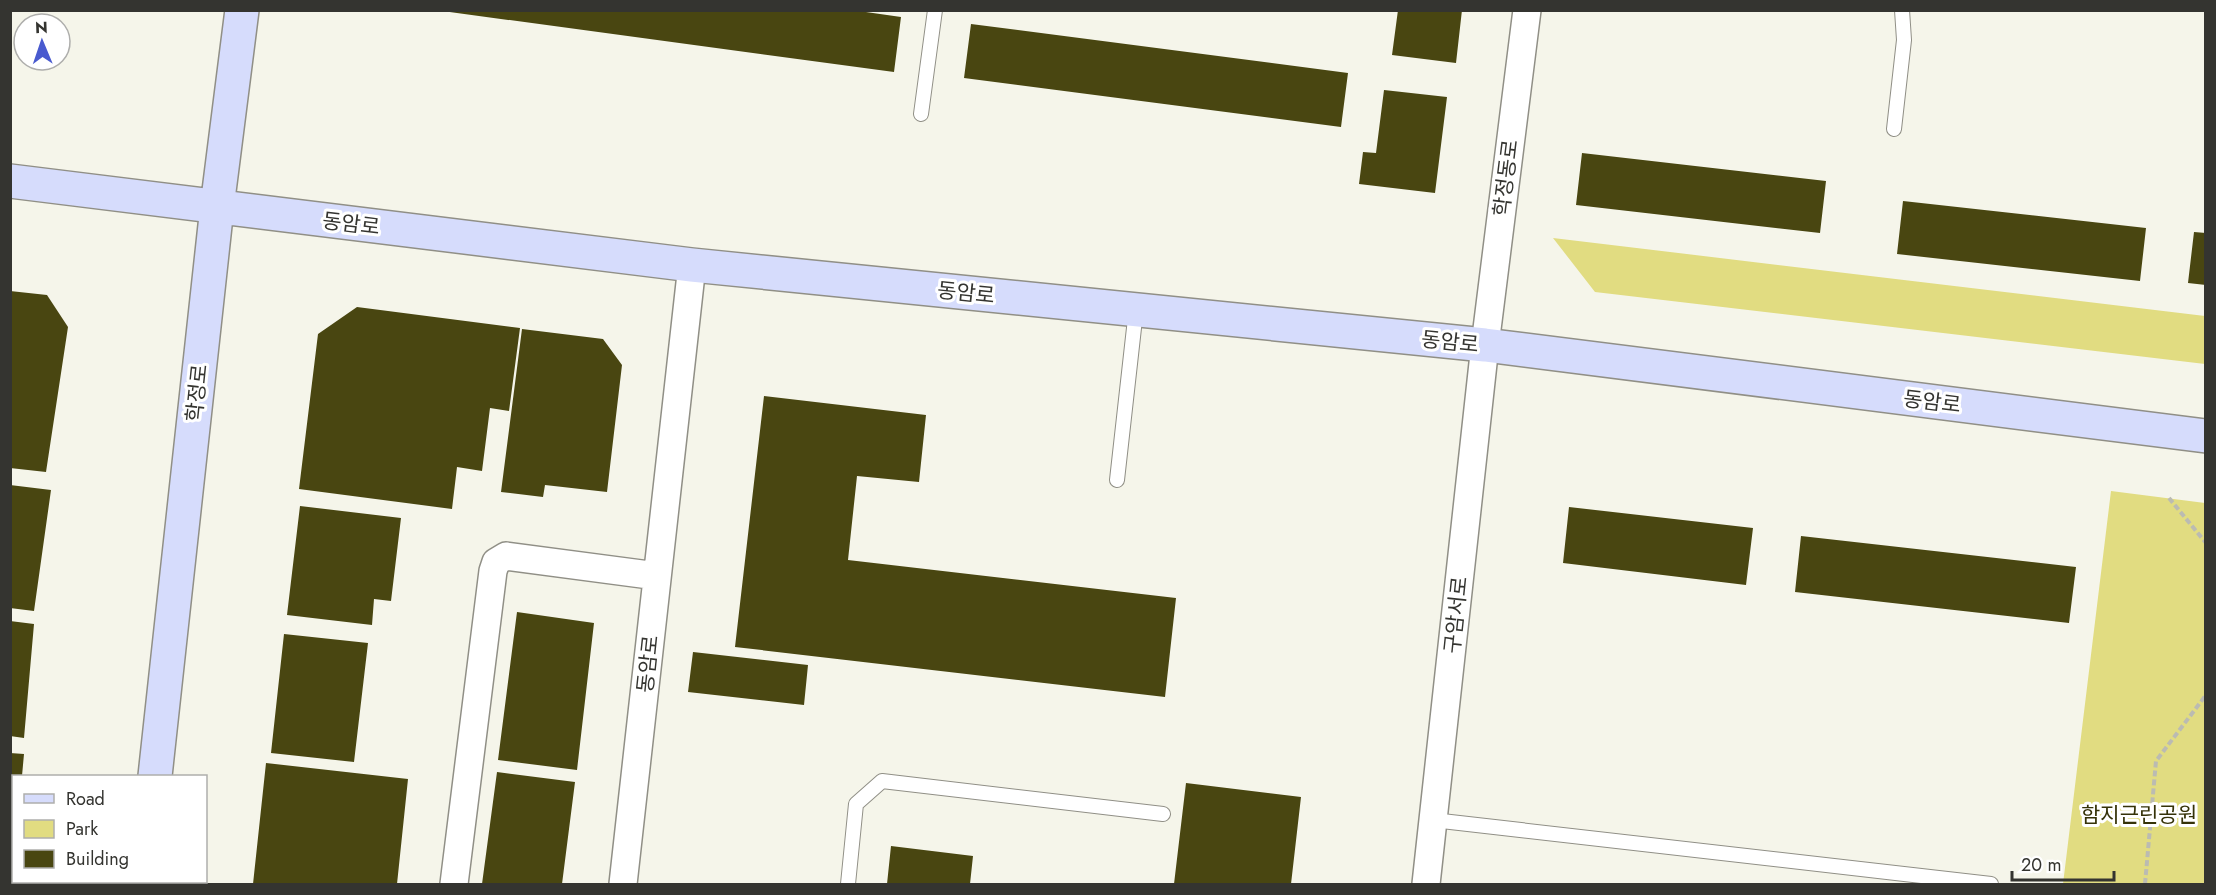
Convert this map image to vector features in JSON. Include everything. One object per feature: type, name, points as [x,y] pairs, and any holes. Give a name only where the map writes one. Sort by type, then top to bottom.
[{"type":"main road","name":"학정로","points":[[155,775],[242,10]]},
{"type":"main road","name":"동암로","points":[[10,181],[692,265],[1485,345],[2205,436]]},
{"type":"street","name":"학정동로","points":[[1485,345],[1527,10]]},
{"type":"street","name":"동암로","points":[[623,885],[692,265]]},
{"type":"street","name":"구암서로","points":[[1426,885],[1485,345]]},
{"type":"street","points":[[454,885],[493,571],[496,562],[506,556],[657,576]]},
{"type":"lane","points":[[921,114],[935,10]]},
{"type":"lane","points":[[1894,129],[1904,40],[1902,10]]},
{"type":"lane","points":[[1117,480],[1136,310]]},
{"type":"lane","points":[[848,885],[856,804],[882,781],[1163,814]]},
{"type":"lane","points":[[1433,820],[1991,885]]},
{"type":"path","points":[[2169,498],[2205,543]]},
{"type":"path","points":[[2145,885],[2156,761],[2205,694]]},
{"type":"green space","points":[[1553,238],[2205,316],[2205,364],[1595,292]]},
{"type":"green space","name":"함지근린공원","points":[[2111,491],[2205,503],[2205,884],[2063,884]]},
{"type":"building","points":[[435,10],[852,10],[901,17],[894,72]]},
{"type":"building","points":[[1398,10],[1462,10],[1456,63],[1392,55]]},
{"type":"building","points":[[971,24],[1348,73],[1341,127],[964,78]]},
{"type":"building","points":[[1384,90],[1447,97],[1435,193],[1359,184],[1363,152],[1376,153]]},
{"type":"building","points":[[1582,153],[1826,181],[1820,233],[1576,205]]},
{"type":"building","points":[[1903,201],[2146,228],[2140,281],[1897,254]]},
{"type":"building","points":[[2194,232],[2206,233],[2206,285],[2188,283]]},
{"type":"building","points":[[10,291],[47,295],[68,327],[46,472],[10,468]]},
{"type":"building","points":[[357,307],[520,328],[509,411],[490,408],[482,471],[457,467],[452,509],[299,489],[318,334]]},
{"type":"building","points":[[522,329],[603,339],[622,365],[607,492],[545,485],[543,497],[501,492]]},
{"type":"building","points":[[764,396],[926,415],[919,482],[857,476],[848,560],[1176,598],[1165,697],[735,647]]},
{"type":"building","points":[[10,485],[51,490],[34,611],[10,608]]},
{"type":"building","points":[[300,506],[401,518],[391,601],[374,599],[372,625],[287,615]]},
{"type":"building","points":[[1569,507],[1753,528],[1746,585],[1563,563]]},
{"type":"building","points":[[1801,536],[2076,567],[2069,623],[1795,592]]},
{"type":"building","points":[[517,612],[594,623],[577,770],[498,760]]},
{"type":"building","points":[[10,621],[34,624],[24,738],[10,736]]},
{"type":"building","points":[[284,634],[368,643],[354,762],[271,753]]},
{"type":"building","points":[[693,652],[808,665],[804,705],[688,692]]},
{"type":"building","points":[[10,753],[24,754],[22,775],[12,775],[12,864]]},
{"type":"building","points":[[266,763],[408,779],[397,884],[253,884]]},
{"type":"building","points":[[497,772],[575,782],[562,884],[482,884]]},
{"type":"building","points":[[1186,783],[1301,797],[1291,884],[1174,884]]},
{"type":"building","points":[[891,846],[973,856],[970,884],[887,884]]}]
